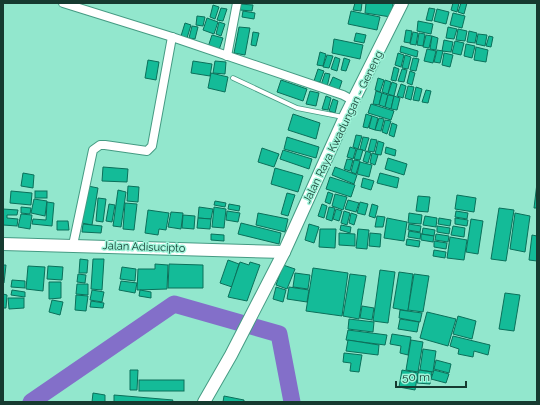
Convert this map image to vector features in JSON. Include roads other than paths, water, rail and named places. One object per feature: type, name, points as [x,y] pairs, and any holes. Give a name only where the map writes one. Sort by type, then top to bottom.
[{"type":"main road","name":"Jalan Raya Kwadungan - Geneng","points":[[204,402],[231,355],[284,252],[345,117],[402,3]]},
{"type":"main road","name":"Jalan Adisucipto","points":[[3,244],[284,252]]},
{"type":"street","points":[[63,3],[172,37],[343,95],[354,101]]},
{"type":"street","points":[[227,56],[237,3]]},
{"type":"street","points":[[73,245],[93,150],[100,145],[105,145],[147,151],[152,146],[172,37]]},
{"type":"lane","points":[[233,78],[297,108],[345,117]]},
{"type":"waterway","points":[[31,402],[174,304],[279,334],[292,402]]}]
